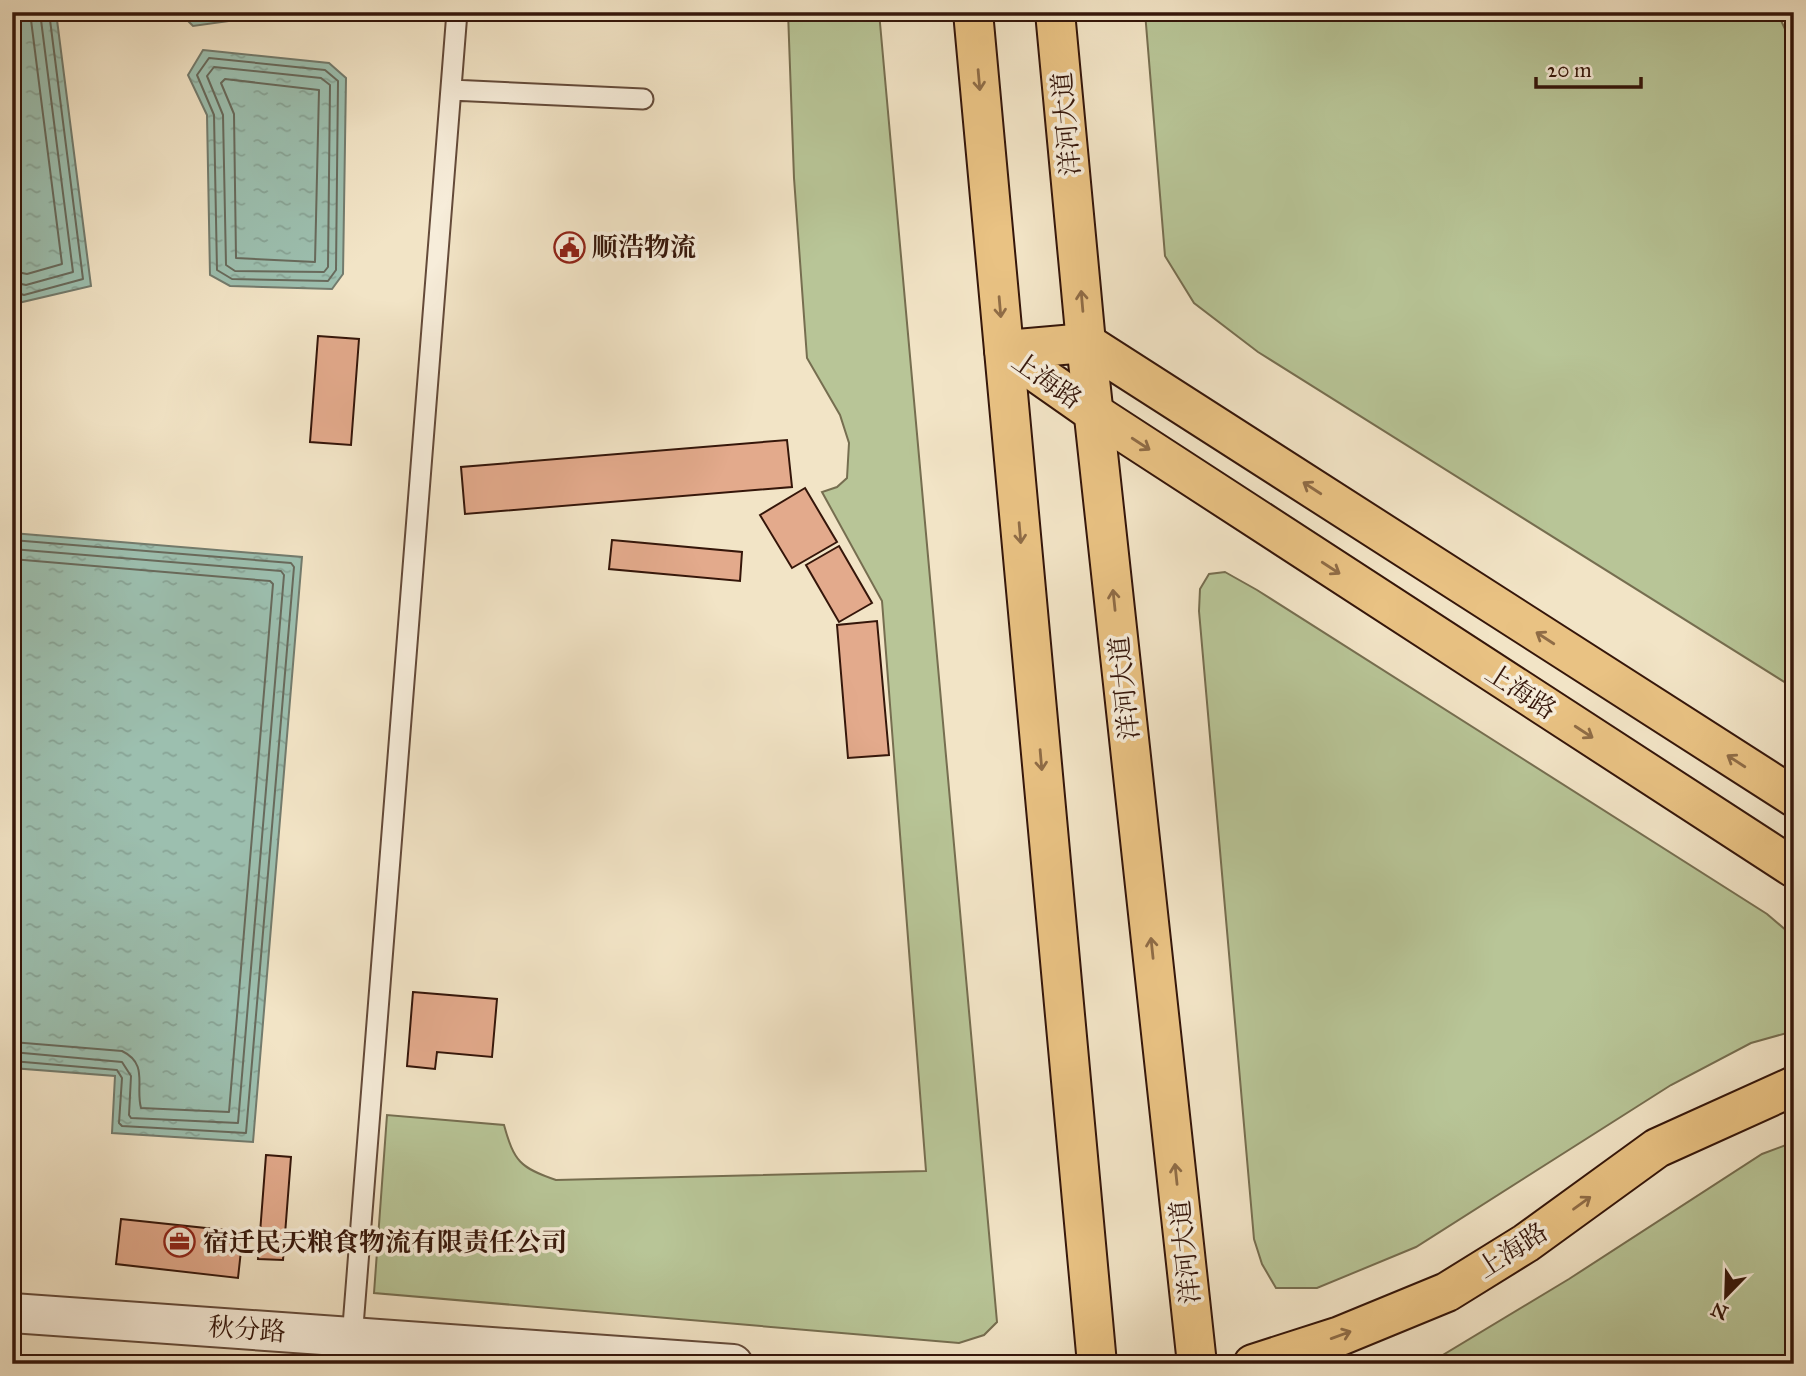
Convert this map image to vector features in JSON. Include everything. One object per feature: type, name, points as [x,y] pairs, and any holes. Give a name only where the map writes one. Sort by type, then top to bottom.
[{"type":"main road","points":[[973,12],[1097,1364]]},
{"type":"main road","name":"洋河大道","points":[[1055,12],[1086,343],[1197,1364]]},
{"type":"main road","name":"上海路","points":[[1004,350],[1086,343],[1794,797]]},
{"type":"main road","name":"上海路","points":[[1004,350],[1094,413],[1794,869]]},
{"type":"main road","name":"上海路","points":[[1253,1364],[1340,1336],[1447,1292],[1526,1243],[1657,1149],[1794,1086]]},
{"type":"street","name":"秋分路","points":[[12,1313],[351,1350],[733,1364]]},
{"type":"lane","points":[[351,1350],[457,12]]},
{"type":"lane","points":[[451,90],[643,99]]},
{"type":"shaded area","points":[[788,12],[879,12],[997,1322],[984,1335],[959,1343],[374,1293],[387,1115],[504,1125],[511,1147],[520,1162],[556,1180],[926,1171],[882,601],[822,492],[837,487],[847,478],[849,443],[840,415],[807,358],[794,178]]},
{"type":"shaded area","points":[[1145,12],[1777,12],[1794,48],[1794,688],[1258,352],[1194,303],[1165,256]]},
{"type":"shaded area","points":[[1225,572],[1767,914],[1794,937],[1794,1031],[1751,1043],[1671,1085],[1416,1247],[1317,1288],[1276,1288],[1262,1264],[1254,1239],[1199,611],[1200,589],[1209,574]]},
{"type":"shaded area","points":[[1794,1142],[1794,1364],[1428,1364],[1569,1279],[1762,1154]]},
{"type":"water","points":[[12,12],[56,12],[91,286],[18,303],[12,293]]},
{"type":"water","points":[[179,12],[295,12],[193,26]]},
{"type":"water","points":[[203,50],[329,63],[346,78],[343,274],[332,289],[230,286],[210,275],[207,115],[188,75]]},
{"type":"water","points":[[12,533],[302,557],[253,1142],[112,1133],[115,1076],[12,1068]]},
{"type":"building","points":[[318,336],[359,339],[351,445],[310,442]]},
{"type":"building","points":[[787,440],[792,487],[465,514],[461,467]]},
{"type":"building","points":[[805,488],[837,542],[792,568],[760,515]]},
{"type":"building","points":[[612,540],[742,552],[740,581],[609,569]]},
{"type":"building","points":[[839,546],[872,603],[839,622],[806,565]]},
{"type":"building","points":[[877,621],[889,755],[848,758],[837,625]]},
{"type":"building","points":[[413,992],[497,999],[492,1057],[437,1052],[435,1069],[407,1066]]},
{"type":"building","points":[[266,1155],[291,1157],[283,1260],[258,1259]]},
{"type":"building","points":[[121,1219],[243,1232],[238,1278],[116,1264]]},
{"type":"place","name":"顺浩物流","points":[[569,247]]},
{"type":"place","name":"宿迁民天粮食物流有限责任公司","points":[[180,1242]]}]
